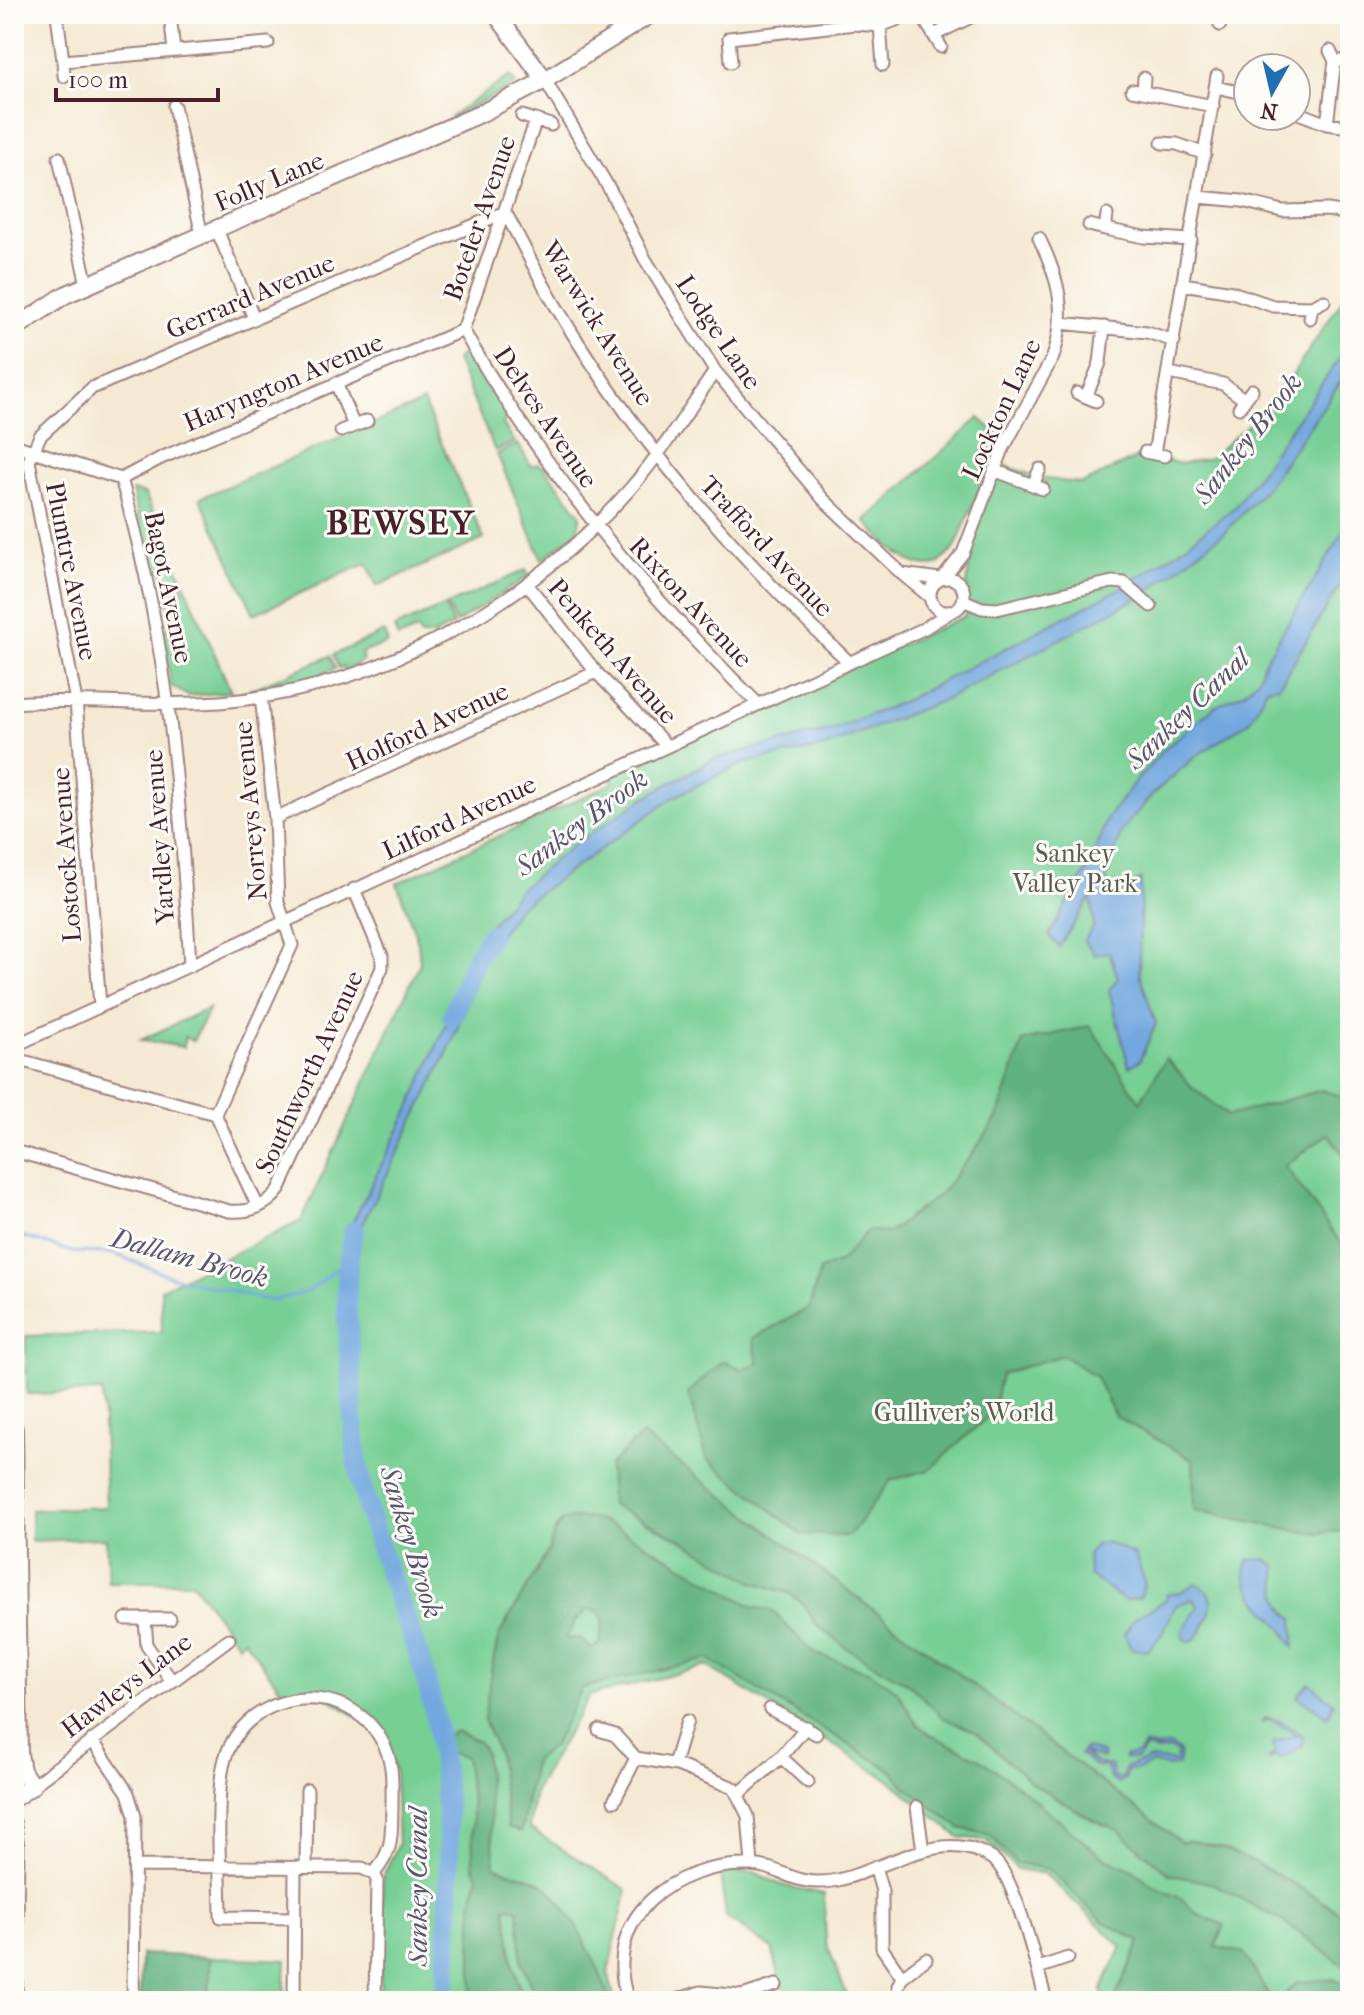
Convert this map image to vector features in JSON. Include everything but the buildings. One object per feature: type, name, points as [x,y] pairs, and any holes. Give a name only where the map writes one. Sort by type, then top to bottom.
[{"type":"street","points":[[57,14],[64,76]]},
{"type":"street","points":[[170,14],[174,51]]},
{"type":"street","points":[[496,14],[545,80]]},
{"type":"street","name":"Folly Lane","points":[[19,325],[51,302],[87,285],[469,119],[545,80],[651,14]]},
{"type":"street","points":[[731,62],[729,38],[855,24],[880,26],[912,14]]},
{"type":"street","points":[[921,14],[941,47]]},
{"type":"street","points":[[934,35],[977,14]]},
{"type":"street","points":[[880,26],[883,65]]},
{"type":"street","points":[[63,61],[268,43]]},
{"type":"street","points":[[1327,124],[1337,58]]},
{"type":"street","points":[[1144,78],[1138,91],[1213,106]]},
{"type":"street","name":"Lodge Lane","points":[[545,80],[610,190],[645,259],[715,371],[797,470],[857,535],[931,600]]},
{"type":"street","points":[[1155,454],[1217,82],[1232,88]]},
{"type":"street","points":[[174,106],[210,233],[254,318]]},
{"type":"street","name":"Boteler Avenue","points":[[522,116],[551,125]]},
{"type":"street","points":[[1312,118],[1350,127]]},
{"type":"street","name":"Boteler Avenue","points":[[463,330],[536,120]]},
{"type":"street","points":[[1162,143],[1177,144],[1205,154]]},
{"type":"street","points":[[59,158],[87,285]]},
{"type":"street","points":[[1198,197],[1242,201],[1282,211],[1328,210],[1350,214]]},
{"type":"street","name":"Gerrard Avenue","points":[[32,450],[40,436],[92,388],[505,212]]},
{"type":"street","name":"Warwick Avenue","points":[[505,212],[556,307],[657,455]]},
{"type":"street","points":[[1105,229],[1107,215]]},
{"type":"street","points":[[1089,225],[1144,237],[1191,240]]},
{"type":"street","name":"Lockton Lane","points":[[961,586],[963,553],[994,470],[1053,357],[1061,323],[1060,287],[1039,238]]},
{"type":"street","points":[[1183,284],[1232,292],[1273,306],[1311,312],[1324,301]]},
{"type":"street","points":[[14,296],[19,325]]},
{"type":"street","points":[[1061,323],[1147,332],[1174,341]]},
{"type":"street","points":[[1086,397],[1100,363],[1104,327]]},
{"type":"street","name":"Haryngton Avenue","points":[[121,479],[149,463],[463,330]]},
{"type":"street","name":"Delves Avenue","points":[[463,330],[498,392],[594,527]]},
{"type":"street","points":[[14,703],[76,701],[170,705],[261,697],[313,686],[434,642],[527,584],[594,527],[657,455],[715,371]]},
{"type":"street","points":[[1169,373],[1223,384],[1245,399]]},
{"type":"street","points":[[336,383],[354,426]]},
{"type":"street","points":[[341,431],[367,421]]},
{"type":"street","points":[[14,445],[121,479]]},
{"type":"street","name":"Plumtre Avenue","points":[[32,450],[29,468],[76,701]]},
{"type":"street","name":"Trafford Avenue","points":[[657,455],[759,574],[849,662]]},
{"type":"street","points":[[994,470],[1038,487],[1040,469]]},
{"type":"street","name":"Bagot Avenue","points":[[121,479],[141,545],[170,705]]},
{"type":"street","name":"Rixton Avenue","points":[[594,527],[667,613],[758,704]]},
{"type":"street","name":"Lockton Lane","points":[[942,579],[963,553]]},
{"type":"street","points":[[902,574],[954,579],[961,586],[963,600]]},
{"type":"street","points":[[923,629],[931,588],[942,579]]},
{"type":"street","points":[[963,600],[982,608],[997,609],[1104,583],[1124,583],[1151,606]]},
{"type":"street","name":"Penketh Avenue","points":[[527,584],[596,672],[666,745]]},
{"type":"street","points":[[931,600],[942,611],[952,611],[963,600]]},
{"type":"street","name":"Lilford Avenue","points":[[14,1046],[923,629],[952,611]]},
{"type":"street","name":"Holford Avenue","points":[[275,818],[596,672]]},
{"type":"street","name":"Norreys Avenue","points":[[215,1114],[291,952],[292,938],[278,902],[275,818],[261,697]]},
{"type":"street","name":"Lostock Avenue","points":[[76,701],[100,1006]]},
{"type":"street","name":"Yardley Avenue","points":[[170,705],[190,966]]},
{"type":"street","name":"Southworth Avenue","points":[[14,1151],[229,1211],[258,1207],[279,1190],[382,968],[382,956],[354,889]]},
{"type":"street","points":[[42,1066],[46,1053]]},
{"type":"street","points":[[27,1062],[215,1114],[258,1207]]},
{"type":"street","points":[[14,1429],[19,1754],[22,1771],[32,1786]]},
{"type":"street","points":[[126,1619],[170,1619]]},
{"type":"street","points":[[145,1619],[147,1646],[172,1681]]},
{"type":"street","name":"Hawleys Lane","points":[[14,1798],[229,1639]]},
{"type":"street","points":[[294,1918],[221,1917],[222,1771],[229,1747],[243,1727],[262,1710],[280,1702],[314,1698],[357,1714],[375,1731],[387,1750],[392,1775],[391,1847],[374,1874]]},
{"type":"street","points":[[740,1793],[811,1731],[770,1709]]},
{"type":"street","points":[[674,1764],[687,1721]]},
{"type":"street","points":[[599,1730],[615,1735],[636,1758],[674,1764],[723,1782],[740,1793],[753,1845],[752,1865]]},
{"type":"street","points":[[92,1740],[131,1800],[135,1824],[133,2001]]},
{"type":"street","points":[[781,1757],[808,1782]]},
{"type":"street","points":[[614,1801],[636,1758]]},
{"type":"street","points":[[294,2001],[294,1918],[307,1790]]},
{"type":"street","points":[[917,1807],[923,1851]]},
{"type":"street","points":[[14,1821],[18,1846],[16,2001]]},
{"type":"street","points":[[628,2001],[622,1969],[625,1946],[636,1916],[651,1897],[687,1876],[752,1865],[813,1883],[846,1878],[923,1851],[972,1851],[999,1866],[1012,1887],[1046,2001]]},
{"type":"street","points":[[135,1866],[362,1868],[374,1874],[377,1880],[375,2001]]},
{"type":"street","points":[[875,1867],[882,1891],[882,1948],[900,1982],[926,1959]]},
{"type":"street","points":[[1038,1968],[1068,1958]]},
{"type":"street","points":[[673,2001],[701,1992],[761,1996],[776,1985]]},
{"type":"green space","points":[[510,76],[516,84],[450,119],[450,117]]},
{"type":"green space","name":"Sankey Valley Park","points":[[1350,288],[1350,2001],[1103,2001],[1102,1989],[1122,1947],[1045,1874],[1017,1869],[986,1840],[959,1837],[888,1779],[707,1666],[589,1696],[535,1790],[529,1828],[627,1890],[608,1972],[615,2001],[380,2001],[383,1876],[398,1844],[395,1774],[383,1734],[325,1696],[284,1694],[244,1639],[238,1644],[192,1582],[108,1582],[106,1538],[31,1541],[31,1510],[106,1507],[102,1392],[27,1394],[26,1336],[162,1332],[161,1289],[301,1221],[420,963],[418,942],[397,883],[613,783],[611,776],[965,616],[974,538],[986,501],[1004,465],[1040,478],[1082,484],[1142,455],[1182,464],[1210,458],[1276,400]]},
{"type":"green space","points":[[469,348],[507,412],[503,424],[515,442],[495,451],[456,360]]},
{"type":"green space","points":[[423,402],[484,539],[377,586],[367,563],[254,614],[200,498]]},
{"type":"green space","points":[[979,418],[1001,437],[955,548],[937,565],[926,566],[906,559],[865,521]]},
{"type":"green space","points":[[518,444],[531,466],[539,464],[545,468],[581,515],[577,532],[542,560],[497,454]]},
{"type":"green space","points":[[132,491],[145,494],[185,584],[165,593],[162,571],[149,564]]},
{"type":"green space","points":[[526,570],[529,576],[456,623],[447,605]]},
{"type":"green space","points":[[186,587],[231,692],[188,696],[171,686],[163,632],[172,622],[166,596]]},
{"type":"green space","points":[[445,606],[453,625],[432,636],[421,636],[417,630],[398,638],[394,628]]},
{"type":"green space","points":[[384,632],[388,643],[361,653],[363,660],[345,671],[343,667],[339,668],[333,655]]},
{"type":"green space","points":[[330,656],[335,669],[323,673],[323,677],[243,693]]},
{"type":"green space","points":[[209,1008],[193,1041],[184,1037],[184,1047],[141,1040]]},
{"type":"green space","name":"Gulliver's World","points":[[1090,1026],[1140,1102],[1166,1058],[1193,1088],[1228,1116],[1322,1090],[1350,1099],[1350,1163],[1328,1134],[1285,1166],[1350,1256],[1350,1531],[1309,1533],[1194,1510],[1193,1460],[1115,1416],[1096,1377],[1062,1355],[1001,1374],[993,1412],[929,1470],[891,1480],[849,1536],[801,1534],[707,1459],[688,1393],[723,1361],[742,1369],[758,1363],[753,1338],[809,1308],[820,1270],[840,1262],[868,1230],[888,1233],[940,1194],[997,1118],[1023,1041]]},
{"type":"green space","points":[[642,1435],[1181,1842],[1220,1848],[1243,1857],[1350,1919],[1350,1970],[1287,1924],[1214,1884],[1169,1874],[1118,1830],[1095,1821],[1033,1784],[974,1731],[943,1718],[910,1685],[846,1648],[815,1623],[803,1604],[789,1593],[753,1582],[678,1538],[611,1505],[609,1466]]},
{"type":"green space","points":[[590,1518],[610,1524],[754,1607],[772,1611],[814,1653],[870,1672],[897,1691],[917,1724],[931,1735],[980,1759],[1022,1789],[1101,1856],[1133,1870],[1155,1887],[1182,1899],[1196,1913],[1224,1925],[1215,1947],[1244,1953],[1272,2001],[1114,2001],[1140,1941],[1102,1921],[1049,1869],[1016,1863],[990,1835],[960,1828],[906,1787],[892,1771],[708,1659],[582,1688],[554,1745],[534,1761],[521,1832],[508,1828],[498,1753],[484,1720],[492,1666],[499,1635],[563,1520]],"holes":[[[587,1610],[597,1610],[603,1618],[600,1644],[592,1649],[581,1639],[566,1638],[576,1620]]]},
{"type":"green space","points":[[456,1731],[479,1742],[485,1753],[495,1866],[536,1880],[559,1900],[590,1953],[610,2001],[537,2001],[522,1963],[518,1909],[506,1906],[513,1966],[524,2001],[472,2001],[472,1903],[478,1876],[473,1865],[472,1806],[465,1757],[448,1752],[446,1736]]},
{"type":"green space","points":[[754,1872],[781,1885],[824,1894],[826,1942],[849,2001],[795,2001],[781,1981],[772,1949],[726,1917],[720,1873]]},
{"type":"green space","points":[[141,1954],[210,1957],[209,1996],[140,1996]]},
{"type":"green space","points":[[210,1957],[286,1960],[284,2001],[209,1996]]},
{"type":"green space","points":[[1335,1979],[1350,1986],[1350,2001],[1279,2001],[1297,1982]]},
{"type":"green space","points":[[140,1996],[209,1996],[208,2001],[140,2001]]},
{"type":"water","name":"Sankey Brook","points":[[1350,344],[1350,369],[1267,487],[1225,532],[1145,594],[949,698],[824,747],[745,763],[674,797],[518,908],[486,955],[450,1047],[363,1223],[356,1259],[341,1254],[345,1237],[409,1110],[487,929],[519,890],[573,845],[650,794],[714,759],[831,730],[902,702],[1121,588],[1177,552],[1235,507]]},
{"type":"water","points":[[1350,521],[1350,569],[1279,686],[1267,688],[1250,721],[1196,756],[1154,793],[1122,830],[1106,880],[1112,894],[1122,893],[1141,879],[1139,972],[1156,1024],[1140,1060],[1129,1067],[1109,990],[1118,978],[1109,952],[1095,955],[1084,941],[1094,926],[1091,897],[1059,947],[1049,935],[1087,870],[1108,817],[1164,749],[1214,707],[1245,692],[1259,677],[1263,664]]},
{"type":"water","points":[[1107,1542],[1135,1555],[1145,1582],[1140,1598],[1125,1601],[1089,1575],[1088,1554],[1095,1545]]},
{"type":"water","points":[[1266,1559],[1276,1566],[1281,1602],[1294,1618],[1294,1647],[1254,1596],[1246,1578],[1249,1560]]},
{"type":"water","points":[[1196,1583],[1208,1593],[1211,1603],[1205,1624],[1197,1636],[1188,1642],[1183,1637],[1183,1630],[1198,1607],[1194,1599],[1176,1605],[1162,1634],[1148,1651],[1131,1649],[1124,1634],[1134,1619],[1166,1600],[1167,1594],[1181,1592]]},
{"type":"water","points":[[1309,1683],[1334,1703],[1328,1717],[1297,1696]]},
{"type":"water","points":[[1265,1718],[1280,1721],[1295,1730],[1303,1736],[1303,1746],[1282,1758],[1276,1756],[1267,1760],[1275,1753],[1273,1743],[1296,1734],[1269,1719],[1261,1723]]},
{"type":"water","points":[[1146,1745],[1157,1748],[1170,1745],[1180,1752],[1178,1765],[1167,1767],[1153,1763],[1128,1770],[1126,1778],[1118,1783],[1110,1779],[1107,1767],[1095,1766],[1080,1754],[1085,1748],[1104,1754],[1103,1758],[1084,1753],[1095,1762],[1111,1766],[1113,1777],[1118,1779],[1123,1777],[1126,1767],[1152,1759],[1175,1762],[1177,1753],[1170,1749],[1157,1751],[1146,1748],[1137,1759],[1125,1759],[1125,1756],[1138,1754]]},
{"type":"waterway","name":"Sankey Brook","points":[[452,1017],[473,963],[491,934]]},
{"type":"waterway","name":"Sankey Brook","points":[[354,1231],[348,1263],[347,1294],[358,1467],[375,1533],[421,1662],[442,1762],[449,1864],[445,2001]]},
{"type":"waterway","name":"Dallam Brook","points":[[14,1234],[73,1252],[112,1253],[173,1277],[272,1301],[309,1291],[347,1260]]},
{"type":"district","name":"BEWSEY","points":[[401,522]]},
{"type":"water label","name":"Sankey Canal","points":[[1187,709]]},
{"type":"water label","name":"Sankey Canal","points":[[417,1887]]}]
